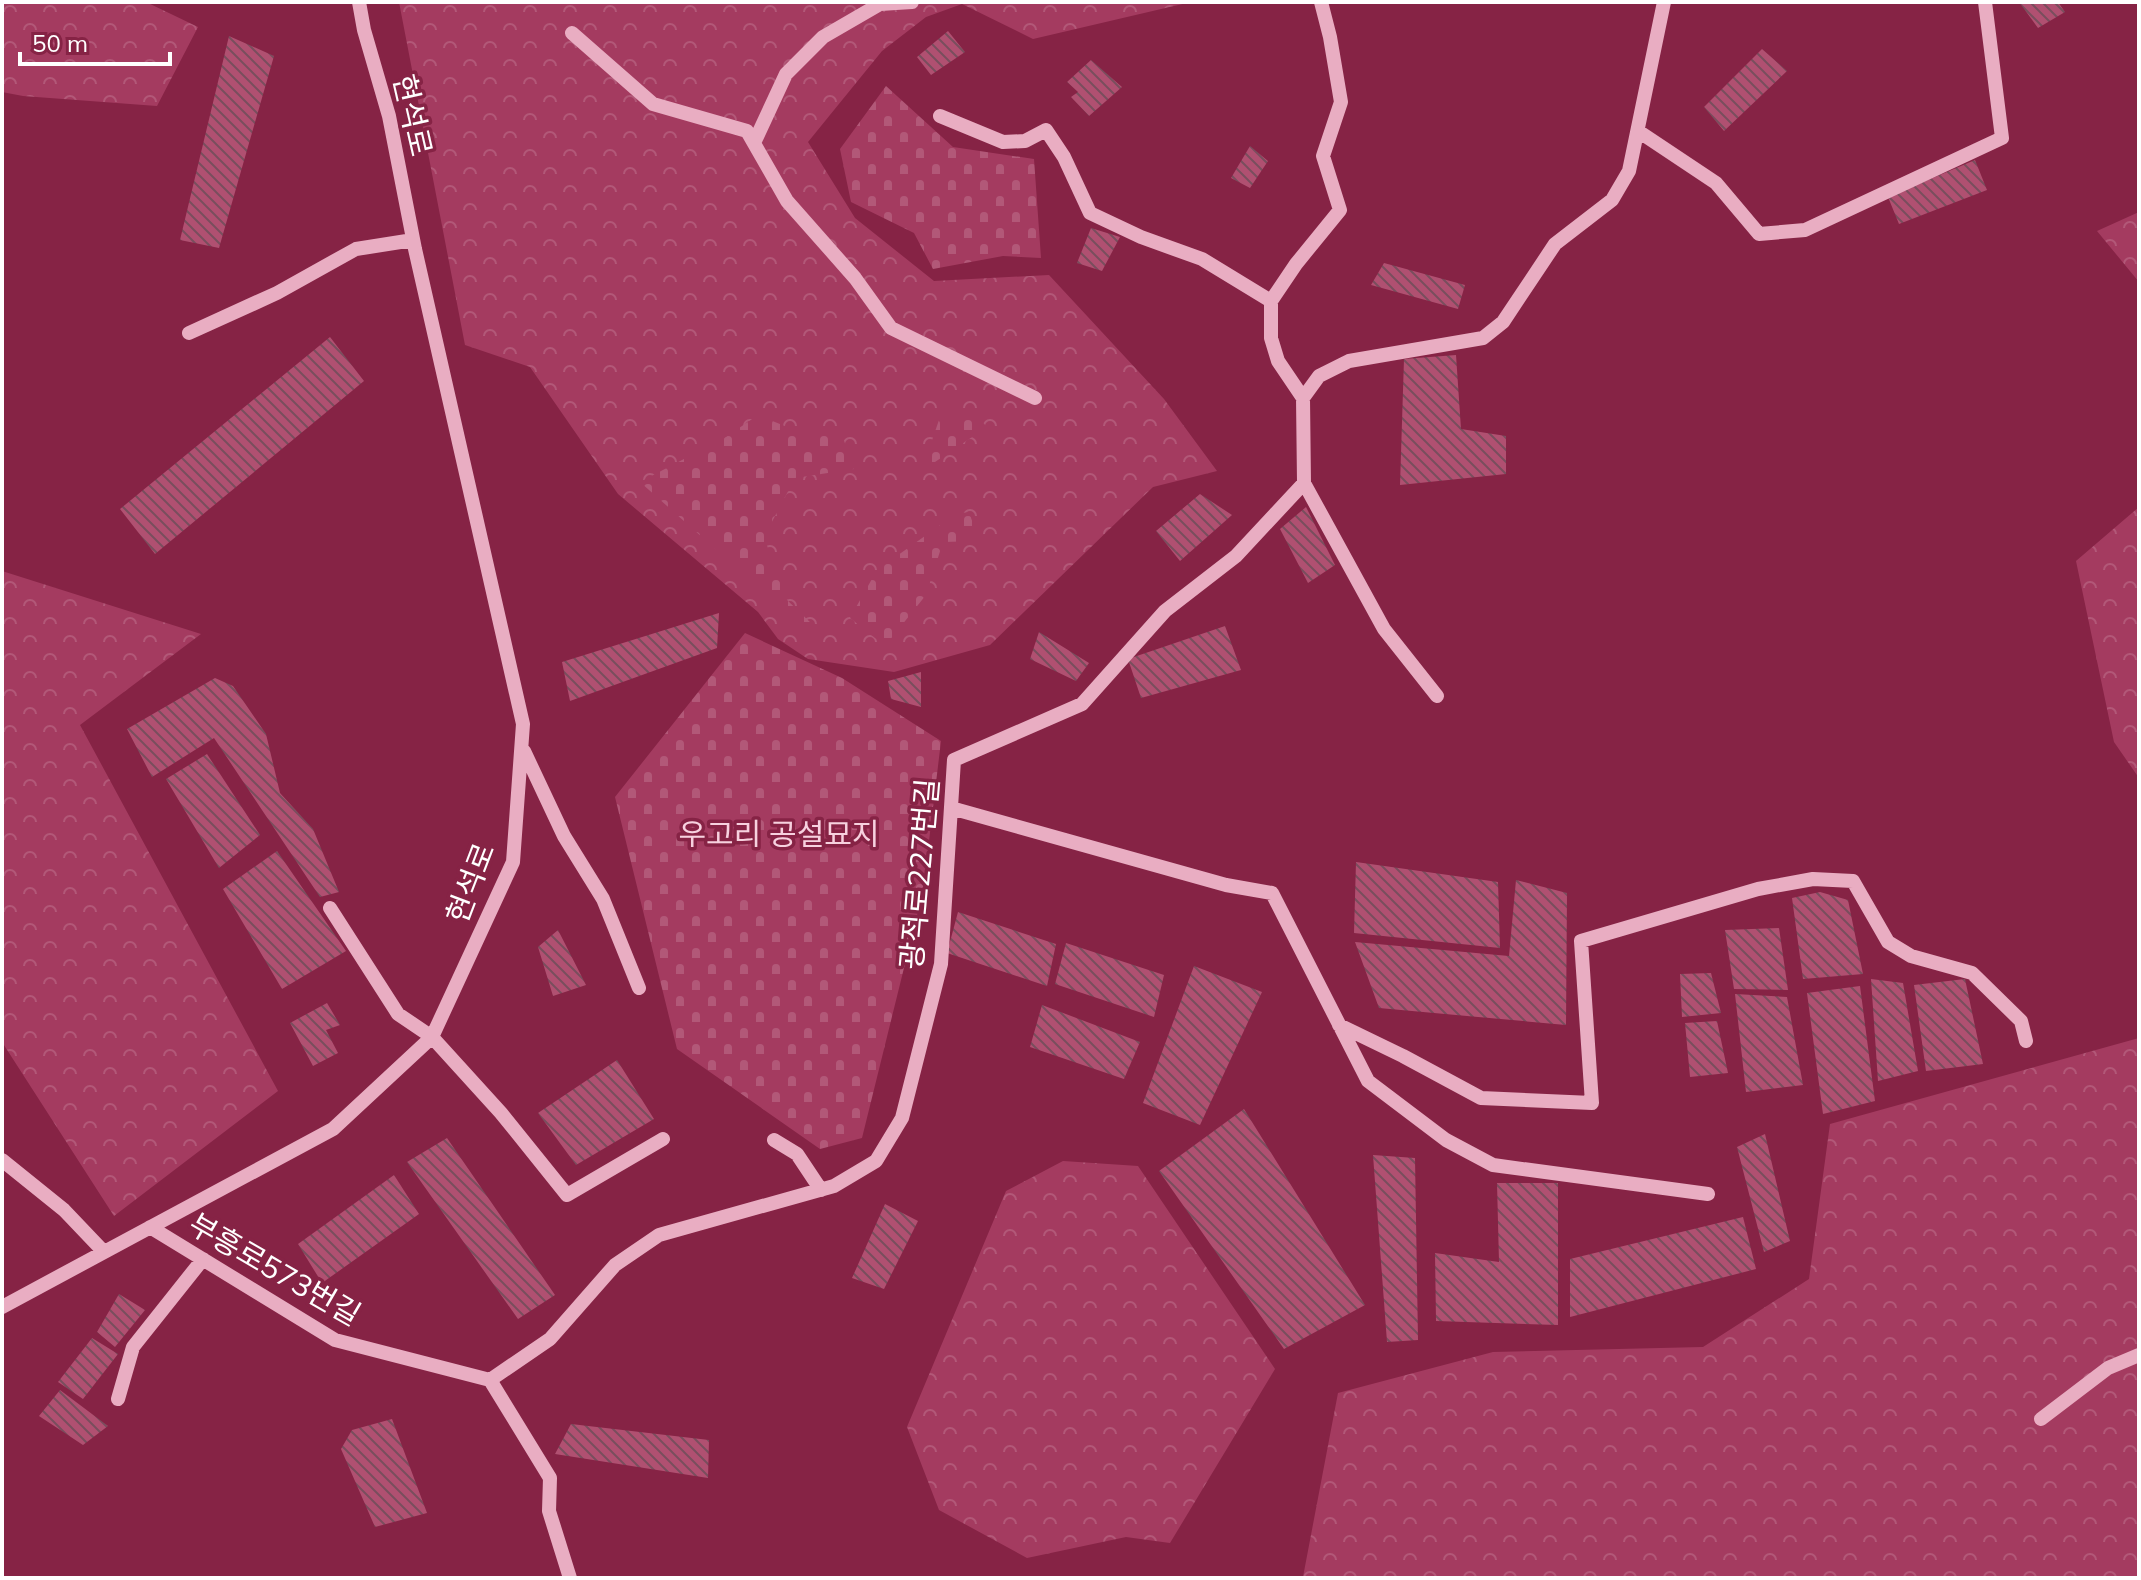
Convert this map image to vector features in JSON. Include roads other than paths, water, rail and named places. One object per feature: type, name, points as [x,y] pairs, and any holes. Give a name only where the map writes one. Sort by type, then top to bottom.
[{"type":"street","name":"현석로","points":[[2,1307],[333,1129],[432,1037],[513,862],[523,724],[413,240],[389,116],[359,2]]},
{"type":"street","points":[[754,143],[786,74],[823,37],[880,4],[912,2]]},
{"type":"street","points":[[1321,2],[1341,102],[1323,156],[1340,210],[1296,264],[1271,301],[1271,338],[1278,361],[1303,398],[1304,483],[1384,629],[1437,696]]},
{"type":"street","points":[[1303,398],[1319,376],[1349,361],[1483,338],[1503,322],[1555,244],[1612,200],[1629,171],[1664,2]]},
{"type":"street","points":[[1638,131],[1716,183],[1759,234],[1805,230],[2002,138],[1985,2]]},
{"type":"street","points":[[572,33],[653,104],[747,131],[787,201],[855,278],[891,328],[1035,398]]},
{"type":"street","points":[[940,116],[1003,142],[1025,141],[1046,130],[1064,157],[1090,213],[1141,237],[1202,259],[1271,301]]},
{"type":"street","points":[[189,333],[277,293],[356,249],[413,240]]},
{"type":"street","name":"광적로227번길","points":[[490,1380],[550,1339],[615,1265],[659,1235],[834,1186],[876,1161],[902,1118],[941,964],[954,760],[1082,704],[1165,611],[1236,556],[1304,483]]},
{"type":"street","points":[[522,747],[564,836],[603,899],[639,988]]},
{"type":"street","points":[[951,808],[1226,885],[1272,893],[1368,1081],[1446,1140],[1493,1165],[1708,1194]]},
{"type":"street","points":[[1339,1025],[1481,1098],[1592,1103],[1581,941],[1758,889],[1813,879],[1853,881],[1888,942],[1911,956],[1972,973],[2021,1021],[2026,1041]]},
{"type":"street","points":[[330,908],[398,1014],[432,1037],[501,1113],[567,1195],[663,1139]]},
{"type":"street","points":[[774,1140],[797,1154],[821,1190]]},
{"type":"street","points":[[2,1160],[64,1210],[104,1252]]},
{"type":"street","name":"부흥로573번길","points":[[150,1227],[335,1340],[490,1380]]},
{"type":"street","points":[[118,1399],[133,1347],[203,1259]]},
{"type":"street","points":[[2041,1419],[2108,1368],[2139,1355]]},
{"type":"street","points":[[490,1380],[550,1478],[549,1511],[570,1578]]},
{"type":"park label","name":"우고리 공설묘지","points":[[779,834]]}]
